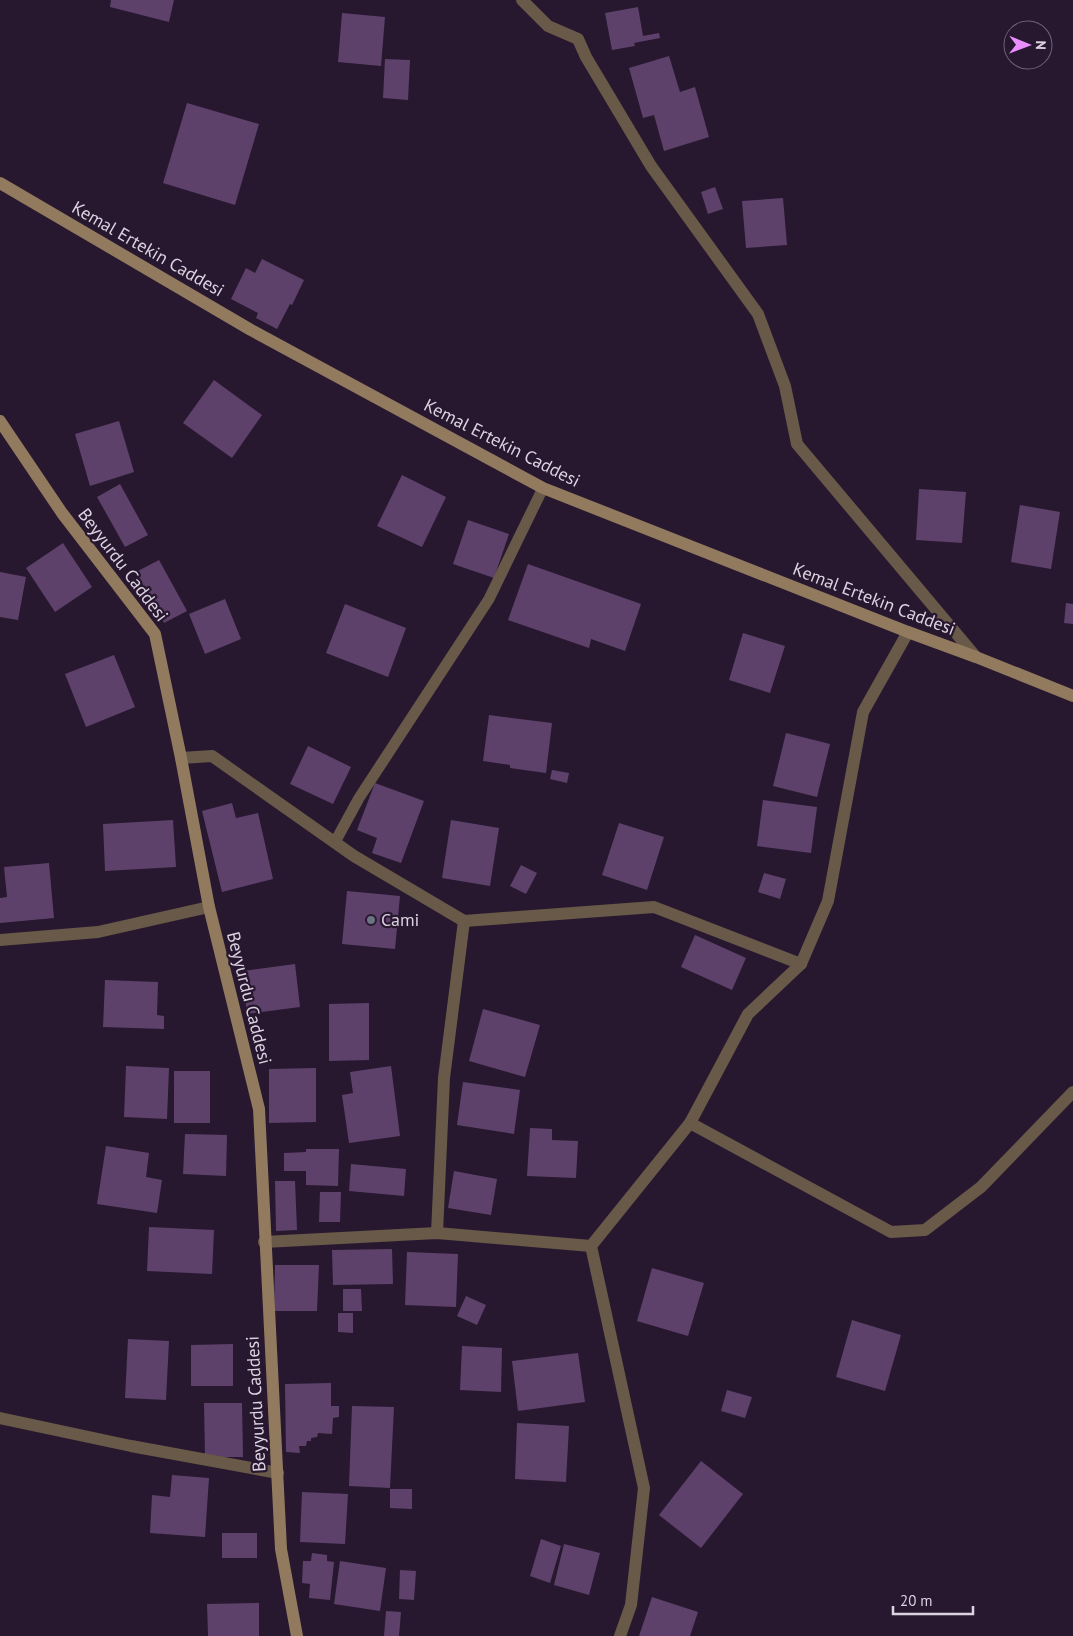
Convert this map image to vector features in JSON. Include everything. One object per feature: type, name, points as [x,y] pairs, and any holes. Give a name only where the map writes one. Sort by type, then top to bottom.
[{"type":"street","points":[[522,0],[548,26],[578,39],[586,57],[651,166],[758,314],[785,386],[797,444],[976,657]]},
{"type":"street","name":"Kemal Ertekin Caddesi","points":[[0,183],[251,330],[544,488],[1073,696]]},
{"type":"street","name":"Beyyurdu Caddesi","points":[[0,421],[62,513],[155,634],[209,907],[259,1109],[264,1242],[281,1549],[297,1636]]},
{"type":"street","points":[[590,1246],[690,1123],[748,1014],[801,964],[828,901],[863,712],[908,632]]},
{"type":"street","points":[[181,758],[212,756],[354,856],[464,921],[654,907],[801,964]]},
{"type":"street","points":[[0,940],[98,932],[209,907]]},
{"type":"street","points":[[437,1233],[444,1078],[464,921]]},
{"type":"street","points":[[690,1123],[891,1232],[925,1230],[981,1187],[1073,1092]]},
{"type":"street","points":[[264,1242],[437,1233],[590,1246]]},
{"type":"street","points":[[590,1246],[644,1488],[631,1605],[620,1636]]},
{"type":"street","points":[[0,1418],[131,1446],[278,1473]]},
{"type":"lane","points":[[335,842],[359,798],[489,599],[544,488]]},
{"type":"building","points":[[111,0],[174,0],[169,22],[110,7]]},
{"type":"building","points":[[638,7],[643,36],[659,33],[660,38],[634,43],[635,46],[612,50],[605,13]]},
{"type":"building","points":[[342,13],[385,17],[381,66],[338,62]]},
{"type":"building","points":[[669,56],[680,92],[695,87],[709,137],[664,151],[654,115],[643,118],[629,68]]},
{"type":"building","points":[[385,59],[410,60],[408,100],[383,98]]},
{"type":"building","points":[[187,103],[259,124],[235,205],[163,183]]},
{"type":"building","points":[[715,187],[723,209],[708,214],[701,192]]},
{"type":"building","points":[[783,198],[787,245],[746,248],[742,201]]},
{"type":"building","points":[[262,259],[304,280],[292,305],[290,304],[277,329],[256,318],[258,313],[231,299],[246,268],[255,273]]},
{"type":"building","points":[[214,380],[262,415],[232,458],[183,423]]},
{"type":"building","points":[[119,421],[134,472],[90,486],[75,434]]},
{"type":"building","points":[[402,475],[446,497],[422,547],[377,526]]},
{"type":"building","points":[[120,484],[148,535],[125,547],[97,497]]},
{"type":"building","points":[[919,489],[966,492],[962,543],[916,540]]},
{"type":"building","points":[[1020,505],[1060,512],[1051,569],[1011,562]]},
{"type":"building","points":[[468,520],[509,534],[494,578],[453,564]]},
{"type":"building","points":[[63,543],[92,587],[55,612],[26,568]]},
{"type":"building","points":[[159,560],[187,611],[164,623],[136,572]]},
{"type":"building","points":[[528,564],[641,604],[625,651],[591,639],[589,648],[508,620]]},
{"type":"building","points":[[0,572],[26,577],[18,620],[0,617]]},
{"type":"building","points":[[225,599],[241,639],[205,654],[189,614]]},
{"type":"building","points":[[1066,603],[1073,604],[1073,624],[1064,623]]},
{"type":"building","points":[[345,604],[406,628],[388,677],[326,653]]},
{"type":"building","points":[[743,633],[785,646],[770,693],[729,680]]},
{"type":"building","points":[[114,655],[135,707],[86,727],[65,674]]},
{"type":"building","points":[[489,715],[552,723],[546,773],[510,768],[510,765],[483,761]]},
{"type":"building","points":[[786,733],[830,744],[817,797],[773,786]]},
{"type":"building","points":[[308,746],[351,767],[333,804],[290,784]]},
{"type":"building","points":[[552,770],[569,773],[567,783],[550,779]]},
{"type":"building","points":[[375,783],[424,801],[401,863],[372,853],[377,838],[357,830]]},
{"type":"building","points":[[763,800],[817,807],[811,853],[757,846]]},
{"type":"building","points":[[232,803],[236,818],[258,813],[273,879],[222,892],[202,811]]},
{"type":"building","points":[[173,820],[176,867],[105,871],[103,824]]},
{"type":"building","points":[[451,820],[499,828],[490,886],[442,878]]},
{"type":"building","points":[[619,823],[664,837],[647,890],[602,875]]},
{"type":"building","points":[[49,863],[54,918],[0,923],[0,898],[7,897],[4,867]]},
{"type":"building","points":[[521,865],[537,873],[526,894],[510,886]]},
{"type":"building","points":[[764,873],[786,879],[780,899],[758,892]]},
{"type":"building","name":"Cami","points":[[347,891],[400,896],[395,949],[342,944]]},
{"type":"building","points":[[695,935],[746,958],[732,990],[681,967]]},
{"type":"building","points":[[295,964],[300,1007],[247,1014],[242,971]]},
{"type":"building","points":[[105,980],[158,982],[157,1015],[164,1016],[164,1029],[103,1027]]},
{"type":"building","points":[[369,1003],[369,1060],[329,1061],[329,1004]]},
{"type":"building","points":[[483,1009],[540,1025],[525,1077],[469,1061]]},
{"type":"building","points":[[126,1066],[169,1068],[167,1119],[124,1117]]},
{"type":"building","points":[[391,1066],[400,1136],[349,1143],[342,1095],[353,1093],[350,1072]]},
{"type":"building","points":[[316,1068],[316,1122],[269,1123],[269,1069]]},
{"type":"building","points":[[174,1071],[210,1071],[210,1123],[174,1123]]},
{"type":"building","points":[[463,1082],[520,1090],[514,1134],[457,1125]]},
{"type":"building","points":[[530,1128],[552,1129],[552,1140],[578,1141],[576,1178],[527,1176]]},
{"type":"building","points":[[185,1134],[227,1135],[226,1176],[183,1174]]},
{"type":"building","points":[[106,1146],[149,1153],[146,1177],[162,1180],[157,1213],[97,1204]]},
{"type":"building","points":[[306,1149],[339,1149],[338,1186],[306,1185],[306,1171],[284,1171],[284,1153],[306,1152]]},
{"type":"building","points":[[351,1164],[406,1169],[404,1196],[349,1191]]},
{"type":"building","points":[[454,1171],[497,1179],[491,1215],[448,1208]]},
{"type":"building","points":[[275,1181],[295,1181],[297,1230],[276,1231]]},
{"type":"building","points":[[320,1192],[341,1192],[340,1222],[319,1222]]},
{"type":"building","points":[[149,1227],[214,1230],[212,1274],[147,1271]]},
{"type":"building","points":[[392,1249],[393,1284],[333,1285],[332,1250]]},
{"type":"building","points":[[407,1252],[458,1254],[456,1307],[405,1305]]},
{"type":"building","points":[[275,1265],[319,1265],[317,1311],[274,1311]]},
{"type":"building","points":[[652,1268],[704,1283],[688,1336],[637,1321]]},
{"type":"building","points":[[343,1289],[361,1289],[362,1311],[343,1311]]},
{"type":"building","points":[[466,1296],[486,1305],[477,1325],[457,1316]]},
{"type":"building","points":[[338,1313],[353,1313],[353,1333],[338,1332]]},
{"type":"building","points":[[852,1320],[901,1335],[885,1391],[836,1377]]},
{"type":"building","points":[[128,1339],[169,1341],[166,1400],[125,1398]]},
{"type":"building","points":[[233,1344],[233,1386],[191,1386],[191,1345]]},
{"type":"building","points":[[462,1346],[502,1348],[501,1392],[460,1390]]},
{"type":"building","points":[[578,1353],[585,1402],[518,1411],[512,1361]]},
{"type":"building","points":[[331,1383],[331,1406],[339,1406],[339,1417],[333,1418],[332,1434],[318,1433],[317,1437],[307,1441],[306,1446],[299,1446],[300,1453],[286,1452],[285,1384]]},
{"type":"building","points":[[727,1390],[752,1397],[745,1418],[721,1411]]},
{"type":"building","points":[[204,1403],[242,1403],[243,1457],[205,1457]]},
{"type":"building","points":[[352,1406],[394,1407],[390,1488],[349,1486]]},
{"type":"building","points":[[517,1423],[569,1426],[566,1482],[515,1479]]},
{"type":"building","points":[[701,1461],[743,1494],[701,1548],[659,1515]]},
{"type":"building","points":[[172,1475],[209,1478],[205,1537],[150,1533],[152,1495],[170,1497]]},
{"type":"building","points":[[390,1489],[412,1489],[412,1509],[390,1508]]},
{"type":"building","points":[[302,1492],[348,1494],[345,1544],[300,1542]]},
{"type":"building","points":[[222,1533],[257,1533],[257,1558],[222,1558]]},
{"type":"building","points":[[541,1539],[561,1546],[550,1583],[530,1576]]},
{"type":"building","points":[[564,1544],[600,1553],[589,1595],[554,1585]]},
{"type":"building","points":[[312,1553],[327,1555],[327,1561],[334,1562],[330,1600],[309,1598],[310,1584],[302,1583],[303,1561],[311,1561]]},
{"type":"building","points":[[340,1561],[386,1568],[380,1611],[334,1604]]},
{"type":"building","points":[[400,1570],[416,1571],[414,1600],[399,1599]]},
{"type":"building","points":[[652,1597],[698,1612],[690,1636],[639,1636]]},
{"type":"building","points":[[259,1603],[259,1636],[208,1636],[207,1604]]},
{"type":"building","points":[[386,1611],[401,1612],[399,1636],[384,1636]]},
{"type":"place","name":"Cami","points":[[371,920]]}]
